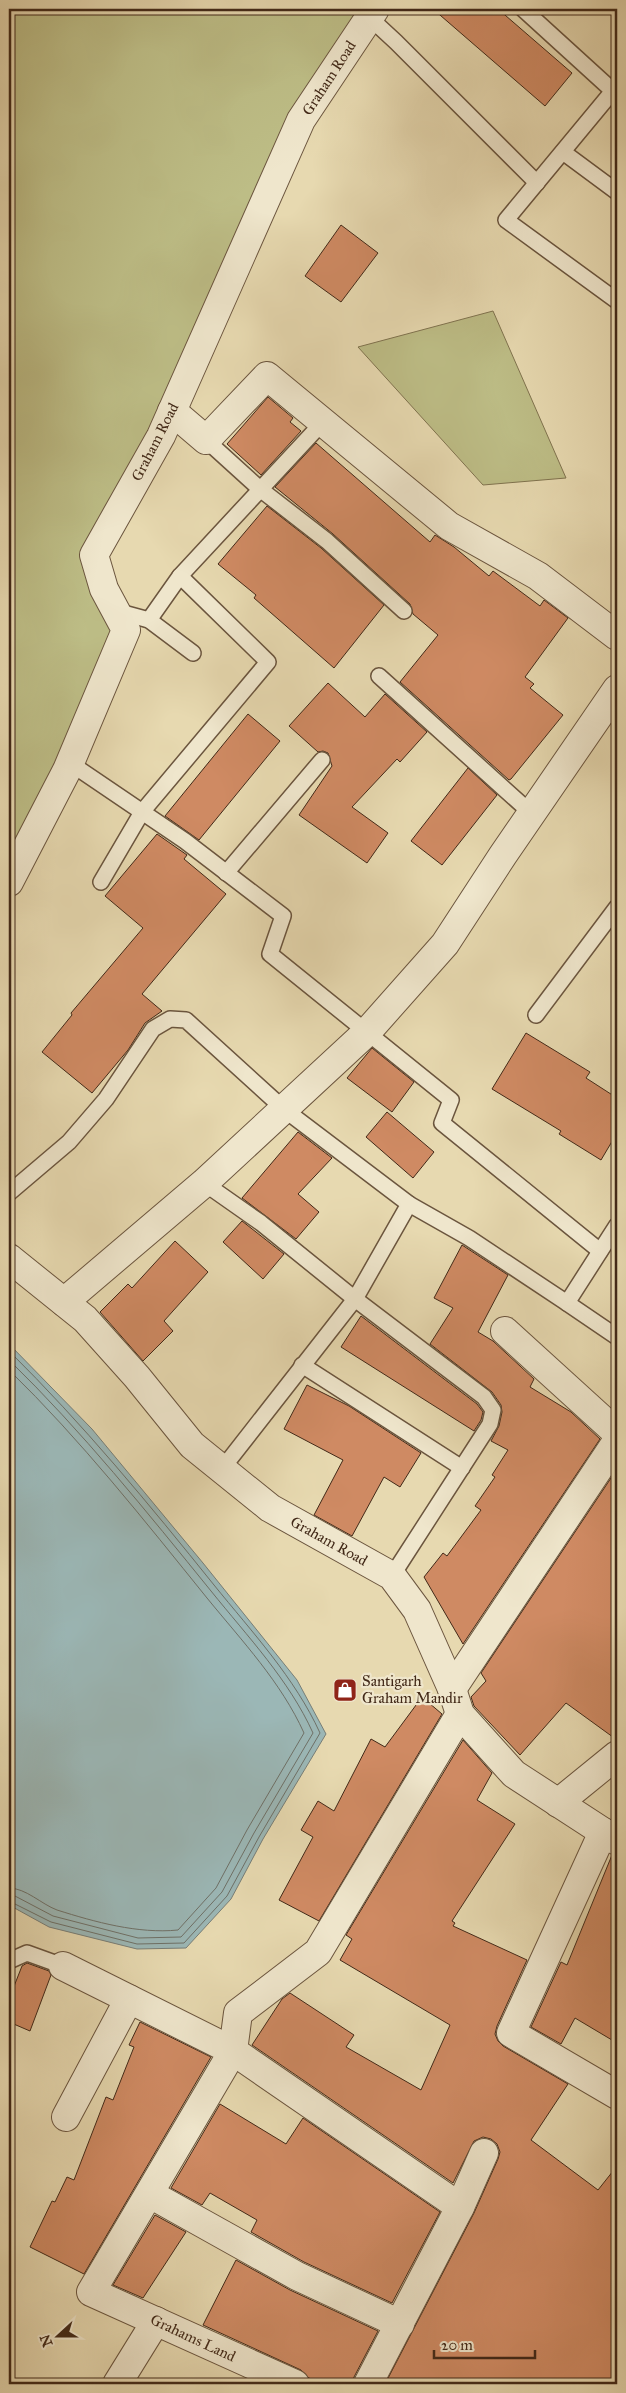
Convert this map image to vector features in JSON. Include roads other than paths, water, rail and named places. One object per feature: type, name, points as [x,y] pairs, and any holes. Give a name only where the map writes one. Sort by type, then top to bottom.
[{"type":"street","name":"Graham Road","points":[[9,882],[70,763],[126,630],[104,589],[94,556],[161,436],[301,120],[372,13]]},
{"type":"street","points":[[172,411],[206,440],[268,376],[450,526],[538,576],[617,636]]},
{"type":"street","points":[[64,1302],[204,1183],[285,1110],[366,1032],[445,944],[531,813],[617,689]]},
{"type":"street","name":"Graham Road","points":[[9,1258],[85,1319],[138,1377],[192,1445],[270,1508],[392,1576],[417,1610],[456,1702],[514,1774],[610,1837]]},
{"type":"street","points":[[505,1330],[617,1433]]},
{"type":"street","points":[[400,2324],[297,2276],[150,2194],[233,2051],[238,2013],[318,1952],[456,1702],[617,1441]]},
{"type":"street","points":[[558,1803],[617,1755]]},
{"type":"street","points":[[610,1837],[511,2033],[617,2095]]},
{"type":"street","points":[[63,1966],[233,2051],[460,2207]]},
{"type":"street","points":[[66,2117],[129,1999]]},
{"type":"street","points":[[368,2384],[460,2207],[484,2153]]},
{"type":"street","name":"Grahams Land","points":[[150,2194],[91,2292],[295,2384]]},
{"type":"street","points":[[117,2384],[156,2321]]},
{"type":"lane","points":[[523,9],[615,89],[506,220],[617,301]]},
{"type":"lane","points":[[372,13],[396,42],[536,183]]},
{"type":"lane","points":[[563,152],[617,192]]},
{"type":"lane","points":[[149,620],[180,576],[323,422]]},
{"type":"lane","points":[[206,440],[260,489],[327,541],[404,611]]},
{"type":"lane","points":[[101,882],[142,812],[268,662],[180,576]]},
{"type":"lane","points":[[116,611],[149,620],[193,653]]},
{"type":"lane","points":[[379,676],[531,813]]},
{"type":"lane","points":[[226,873],[322,760]]},
{"type":"lane","points":[[70,763],[142,812],[284,916],[270,954],[451,1100],[442,1123],[600,1251]]},
{"type":"lane","points":[[536,1014],[617,907]]},
{"type":"lane","points":[[9,1193],[69,1142],[106,1099],[153,1029],[170,1019],[186,1020],[285,1110],[409,1204],[469,1238],[617,1337]]},
{"type":"lane","points":[[204,1183],[261,1223],[355,1299],[490,1403],[493,1410],[490,1424],[392,1576]]},
{"type":"lane","points":[[222,1469],[355,1299],[409,1204]]},
{"type":"lane","points":[[567,1303],[617,1225]]},
{"type":"lane","points":[[302,1365],[462,1468]]},
{"type":"lane","points":[[9,1961],[26,1954],[63,1966]]},
{"type":"water","points":[[9,1344],[92,1429],[203,1563],[297,1680],[326,1734],[263,1839],[231,1899],[186,1948],[137,1949],[49,1927],[9,1905]]},
{"type":"place","name":"Santigarh Graham Mandir","points":[[345,1690]]}]
